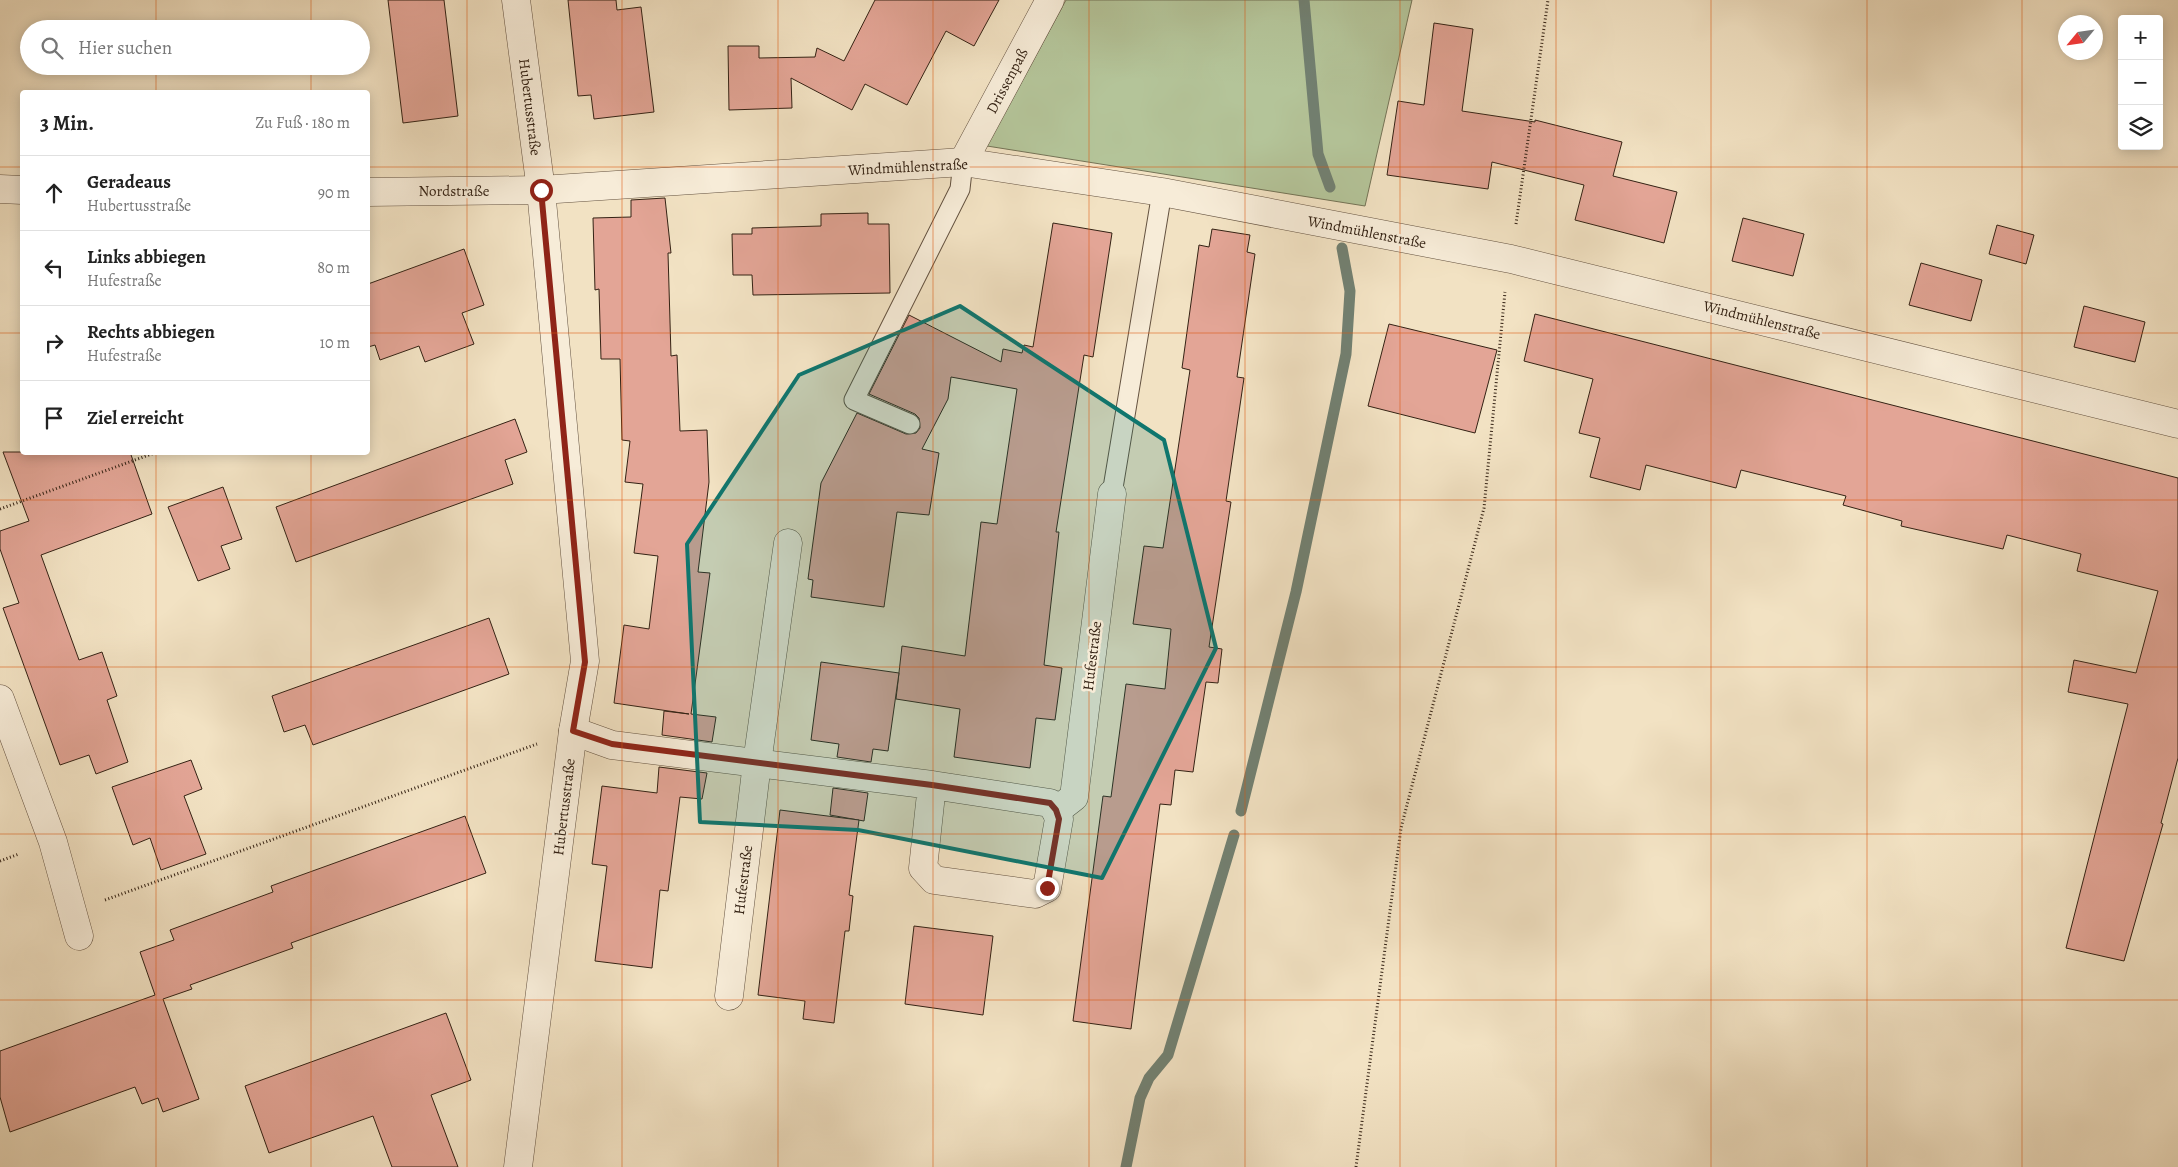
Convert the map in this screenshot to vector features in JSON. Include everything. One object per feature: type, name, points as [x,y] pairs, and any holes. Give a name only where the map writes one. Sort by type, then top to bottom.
[{"type":"street","name":"Hubertusstraße","points":[[516,0],[541,190],[585,662],[573,731],[518,1167]]},
{"type":"street","name":"Drissenpaß","points":[[963,162],[1050,0]]},
{"type":"street","name":"Windmühlenstraße","points":[[541,190],[963,162],[1162,192],[1511,259],[2178,424]]},
{"type":"street","points":[[0,189],[20,190]]},
{"type":"street","name":"Nordstraße","points":[[370,192],[541,190]]},
{"type":"street","name":"Hufestraße","points":[[1056,810],[1074,797],[1112,494]]},
{"type":"street","name":"Hufestraße","points":[[730,996],[757,763],[788,543]]},
{"type":"street","points":[[0,699],[53,842],[75,924]]},
{"type":"street","points":[[573,731],[612,744],[932,785],[1050,803],[1056,810],[1059,819],[1047,888],[1035,894],[934,880],[924,868],[932,785]]},
{"type":"lane","points":[[910,424],[854,400],[960,189],[963,162]]},
{"type":"lane","points":[[1112,494],[1162,192]]},
{"type":"path","points":[[1356,1167],[1401,828],[1484,508],[1504,294],[1511,259],[1548,0]]},
{"type":"path","points":[[0,510],[150,455]]},
{"type":"path","points":[[75,924],[573,731]]},
{"type":"highlighted area","points":[[960,306],[1164,440],[1216,648],[1102,878],[858,830],[700,822],[687,544],[799,375]]},
{"type":"green space","points":[[1066,0],[1412,0],[1365,206],[987,146]]},
{"type":"building","points":[[388,0],[444,0],[458,116],[403,123]]},
{"type":"building","points":[[568,0],[616,0],[617,10],[641,7],[654,112],[594,119],[591,95],[578,96]]},
{"type":"building","points":[[875,0],[999,0],[974,46],[946,31],[907,105],[865,84],[852,110],[791,78],[792,108],[729,110],[728,46],[759,46],[759,58],[815,57],[817,48],[844,61]]},
{"type":"building","points":[[1434,23],[1473,29],[1462,111],[1535,122],[1535,120],[1622,142],[1613,176],[1677,192],[1664,243],[1575,220],[1584,185],[1492,162],[1488,189],[1387,175],[1398,101],[1424,105]]},
{"type":"building","points":[[665,198],[671,253],[668,253],[671,356],[677,355],[680,431],[707,430],[709,482],[698,572],[710,573],[691,714],[716,717],[712,742],[662,735],[664,711],[689,714],[614,703],[624,625],[649,629],[658,556],[634,553],[643,484],[625,482],[630,441],[622,440],[620,359],[601,359],[599,289],[595,290],[593,218],[631,217],[631,200]]},
{"type":"building","points":[[868,213],[868,224],[889,224],[890,293],[753,295],[752,275],[733,275],[732,234],[752,234],[752,228],[821,226],[821,214]]},
{"type":"building","points":[[1743,218],[1804,234],[1793,276],[1732,261]]},
{"type":"building","points":[[1053,223],[1112,233],[1093,357],[1084,355],[1056,532],[1059,532],[1044,665],[1062,668],[1055,720],[1036,718],[1030,768],[954,757],[960,709],[896,699],[902,646],[965,656],[981,522],[997,524],[1017,389],[951,377],[948,399],[922,449],[939,453],[929,515],[897,512],[884,607],[811,597],[813,580],[808,579],[821,483],[857,413],[906,434],[916,433],[920,428],[919,418],[915,414],[869,394],[909,315],[1001,362],[1003,349],[1022,353],[1024,345],[1033,347]]},
{"type":"building","points":[[1997,225],[2034,235],[2026,264],[1989,254]]},
{"type":"building","points":[[1212,229],[1250,235],[1247,252],[1255,254],[1237,377],[1244,378],[1226,501],[1231,502],[1209,647],[1222,649],[1218,683],[1206,682],[1193,772],[1175,770],[1171,805],[1160,804],[1131,1029],[1073,1021],[1103,796],[1111,797],[1126,684],[1165,689],[1171,629],[1133,624],[1144,546],[1163,548],[1190,370],[1182,368],[1199,245],[1209,247]]},
{"type":"building","points":[[464,249],[484,305],[462,313],[474,344],[425,362],[419,346],[380,360],[375,345],[370,346],[370,283]]},
{"type":"building","points":[[1921,263],[1982,280],[1971,321],[1909,305]]},
{"type":"building","points":[[2084,306],[2145,322],[2135,362],[2074,347]]},
{"type":"building","points":[[1535,314],[2178,478],[2178,758],[2161,823],[2163,824],[2124,961],[2066,948],[2128,704],[2068,692],[2074,660],[2136,673],[2158,591],[2077,571],[2081,554],[2007,535],[2003,549],[1901,526],[1902,521],[1843,505],[1846,496],[1741,470],[1736,488],[1646,465],[1640,490],[1590,477],[1600,438],[1579,433],[1593,379],[1524,361]]},
{"type":"building","points":[[1389,324],[1497,350],[1475,433],[1368,406]]},
{"type":"building","points":[[515,419],[527,452],[505,460],[513,484],[296,562],[276,507]]},
{"type":"building","points":[[3,452],[20,452],[20,455],[131,455],[152,514],[41,555],[79,660],[102,652],[117,696],[107,700],[128,762],[96,774],[89,755],[60,765],[3,608],[19,603],[0,549],[0,531],[29,521]]},
{"type":"building","points":[[223,487],[242,539],[221,546],[230,569],[198,581],[168,507]]},
{"type":"building","points":[[489,618],[509,674],[313,745],[305,725],[284,732],[272,696]]},
{"type":"building","points":[[821,662],[899,673],[888,751],[873,749],[871,762],[837,757],[839,744],[811,740]]},
{"type":"building","points":[[191,760],[202,789],[184,796],[206,854],[161,870],[150,838],[133,845],[112,787]]},
{"type":"building","points":[[659,767],[707,773],[702,799],[680,797],[668,891],[660,890],[652,968],[595,961],[607,866],[592,864],[602,786],[657,793]]},
{"type":"building","points":[[833,788],[868,793],[864,821],[830,815]]},
{"type":"building","points":[[780,810],[859,820],[849,895],[853,896],[849,931],[845,931],[834,1023],[803,1019],[805,1001],[758,995]]},
{"type":"building","points":[[465,816],[486,873],[291,943],[293,948],[190,985],[192,989],[163,999],[199,1099],[163,1112],[158,1098],[142,1104],[135,1087],[10,1132],[0,1097],[0,1051],[155,995],[140,952],[174,940],[170,930],[273,892],[271,886]]},
{"type":"building","points":[[914,926],[993,936],[983,1015],[905,1004]]},
{"type":"building","points":[[446,1013],[471,1080],[431,1095],[458,1167],[392,1167],[373,1116],[269,1153],[245,1086]]},
{"type":"waterway","points":[[1304,0],[1318,154],[1330,187]]},
{"type":"waterway","points":[[1241,811],[1296,592],[1346,354],[1350,291],[1342,248]]},
{"type":"waterway","points":[[1126,1167],[1140,1098],[1149,1078],[1168,1055],[1234,835]]},
{"type":"route","points":[[541,190],[585,662],[573,731],[612,744],[932,785],[1050,803],[1056,810],[1059,819],[1047,888]]}]
